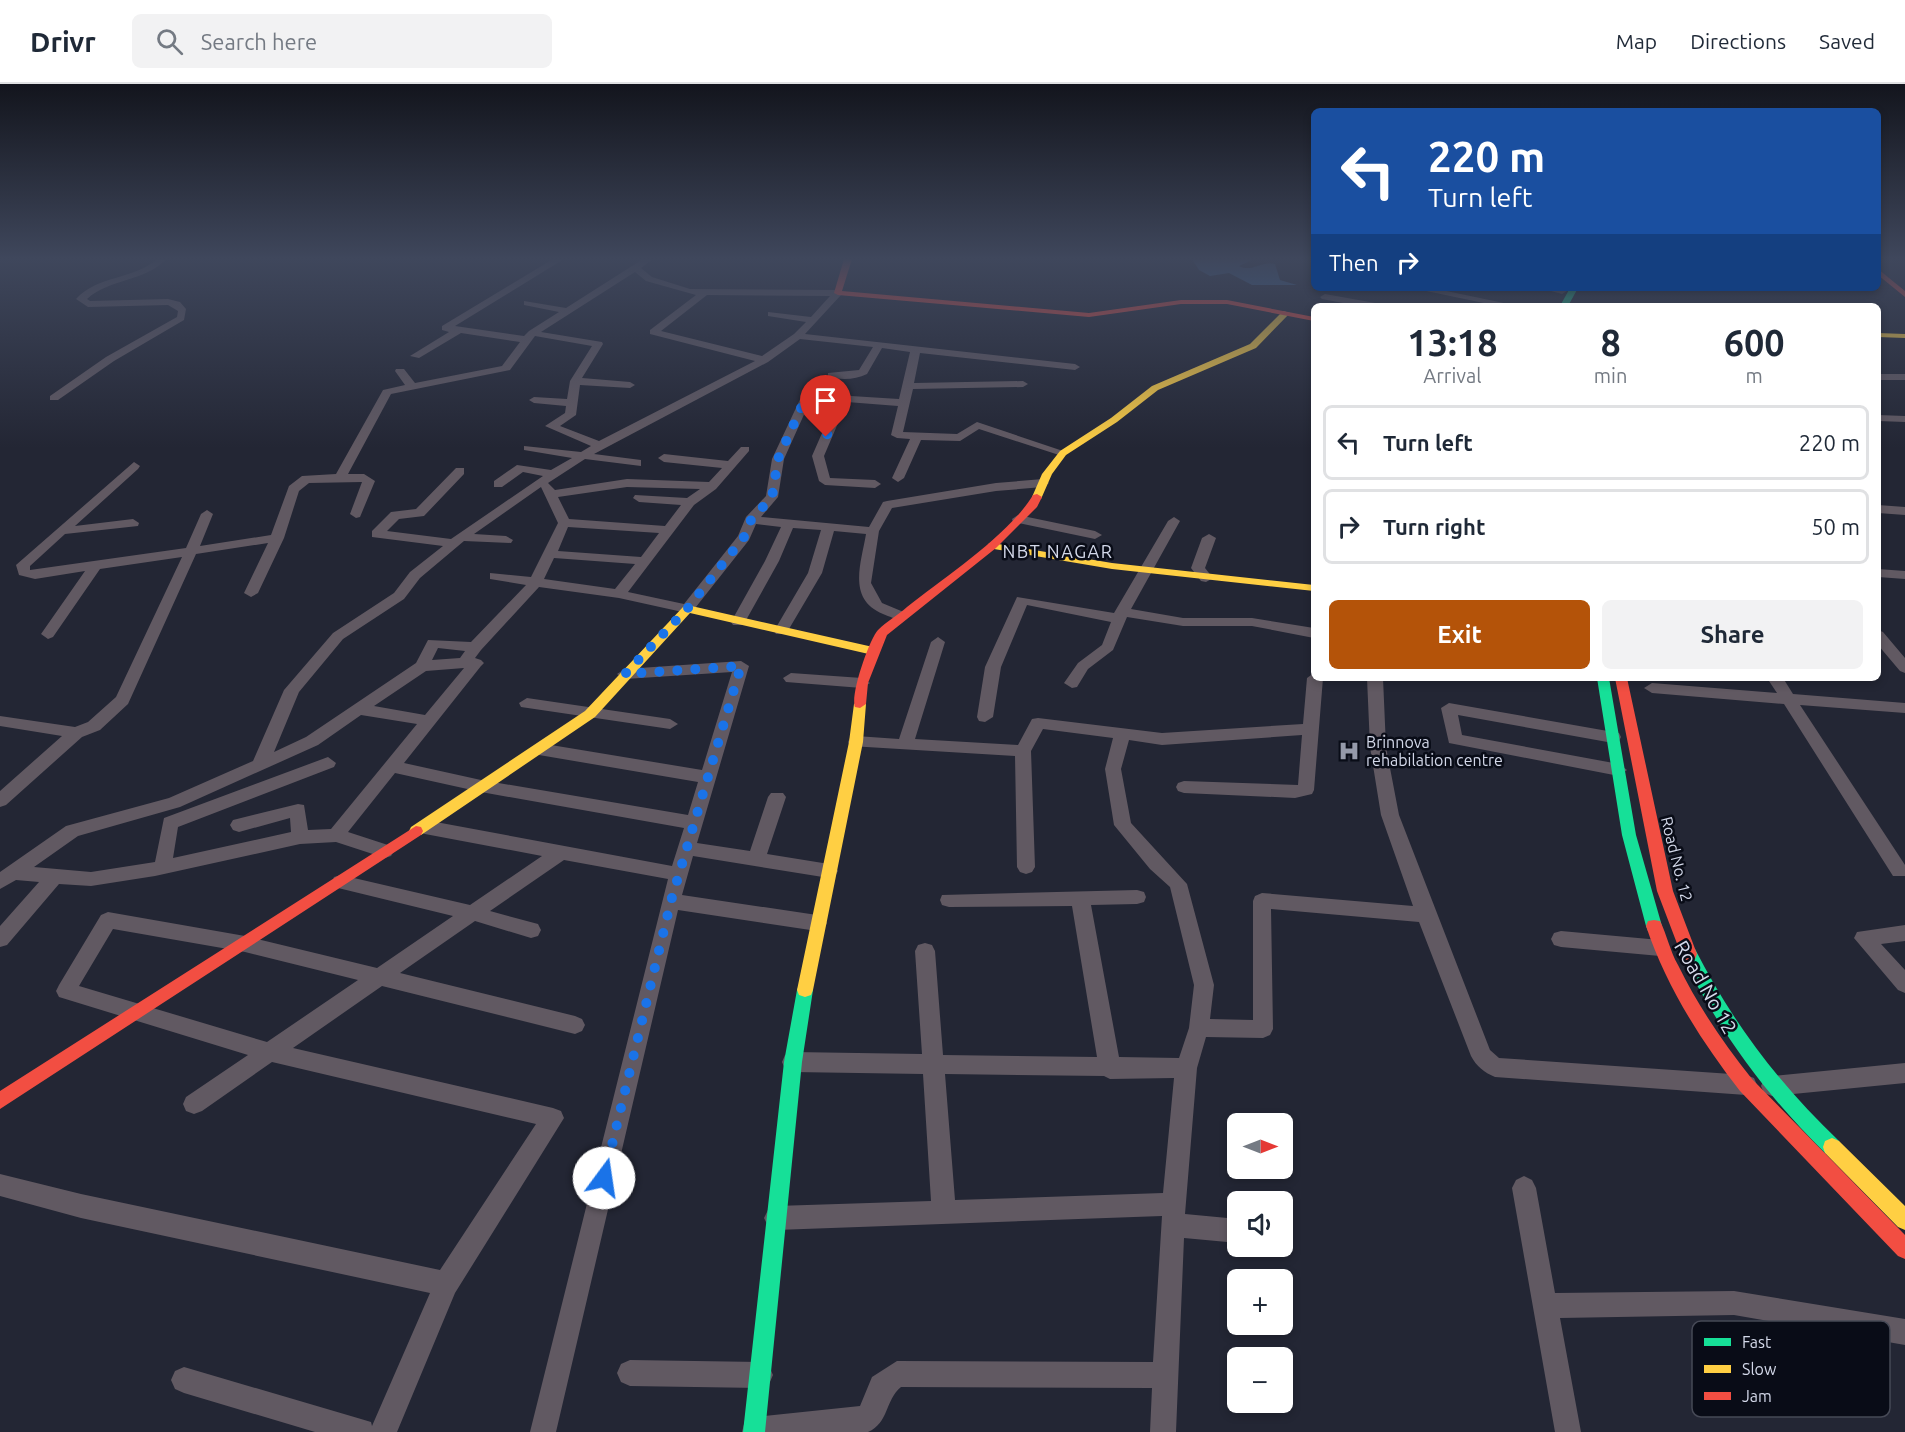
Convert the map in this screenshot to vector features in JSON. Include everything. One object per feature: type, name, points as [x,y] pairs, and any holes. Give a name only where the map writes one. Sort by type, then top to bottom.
[{"type":"street","points":[[54,398],[110,359],[174,322]]},
{"type":"street","points":[[455,322],[445,328],[598,344],[575,381],[570,416],[551,426],[600,445]]},
{"type":"street","points":[[340,478],[387,392],[506,368],[530,337],[552,322]]},
{"type":"street","points":[[666,322],[653,332],[764,360]]},
{"type":"street","points":[[260,764],[292,690],[309,667],[338,636],[399,596],[415,575],[458,540],[548,477],[600,445],[764,360],[798,336],[812,322]]},
{"type":"street","points":[[1166,1375],[897,1374],[881,1386],[874,1410],[867,1419],[754,1431],[793,1062],[817,923],[856,742],[862,683],[873,651],[882,633],[993,546],[1033,505],[1043,483],[1063,453],[1114,420],[1155,388],[1253,346],[1277,322]]},
{"type":"street","points":[[415,356],[459,330]]},
{"type":"street","points":[[1881,335],[1905,336]]},
{"type":"street","points":[[798,336],[1075,367]]},
{"type":"street","points":[[832,375],[856,377],[866,373],[879,345]]},
{"type":"street","points":[[916,349],[897,435],[960,438],[977,425],[1063,453]]},
{"type":"street","points":[[400,371],[411,387]]},
{"type":"street","points":[[1881,377],[1905,377]]},
{"type":"street","points":[[575,381],[630,385]]},
{"type":"street","points":[[908,386],[1023,384]]},
{"type":"street","points":[[0,1101],[341,882],[590,714],[687,609],[744,537],[751,520],[772,497],[778,459],[807,395],[903,403]]},
{"type":"street","points":[[843,398],[818,456],[825,481],[875,484]]},
{"type":"street","points":[[534,400],[572,403]]},
{"type":"street","points":[[1881,418],[1905,419]]},
{"type":"street","points":[[898,478],[917,436]]},
{"type":"street","points":[[528,448],[637,464]]},
{"type":"street","points":[[619,594],[690,502],[712,486],[745,449]]},
{"type":"street","points":[[663,458],[731,465]]},
{"type":"street","points":[[134,466],[23,565],[24,572],[35,574],[277,538]]},
{"type":"street","points":[[498,484],[521,468],[548,477]]},
{"type":"street","points":[[460,471],[420,513],[395,515],[377,534],[458,540],[506,540]]},
{"type":"street","points":[[465,663],[475,647],[536,582],[564,523],[552,494],[548,477]]},
{"type":"street","points":[[251,592],[277,538],[293,489],[298,483],[306,479],[364,478],[369,481],[356,514]]},
{"type":"street","points":[[552,494],[627,483],[712,486]]},
{"type":"street","points":[[901,616],[876,606],[864,583],[873,531],[887,505],[996,487],[1043,483]]},
{"type":"street","points":[[639,498],[690,502]]},
{"type":"street","points":[[1884,510],[1905,510]]},
{"type":"street","points":[[0,801],[76,733],[94,726],[122,700],[207,514]]},
{"type":"street","points":[[1018,519],[1095,535]]},
{"type":"street","points":[[751,520],[828,529],[873,531]]},
{"type":"street","points":[[1072,683],[1083,666],[1108,647],[1145,570],[1174,521]]},
{"type":"street","points":[[61,531],[133,523]]},
{"type":"street","points":[[564,523],[669,530]]},
{"type":"street","points":[[738,622],[772,561],[788,525]]},
{"type":"street","points":[[781,631],[815,573],[828,529]]},
{"type":"street","points":[[1206,578],[1198,568],[1209,538]]},
{"type":"street","points":[[993,546],[1038,556],[1206,578],[1311,588]]},
{"type":"street","points":[[549,554],[646,561]]},
{"type":"street","points":[[48,634],[96,565]]},
{"type":"street","points":[[1881,573],[1905,575]]},
{"type":"street","points":[[495,576],[619,594],[873,651]]},
{"type":"street","points":[[985,717],[993,667],[1022,600],[1121,616],[1183,622],[1252,622],[1311,632]]},
{"type":"street","points":[[1881,639],[1905,668]]},
{"type":"street","points":[[906,743],[938,642]]},
{"type":"street","points":[[7,878],[72,831],[174,803],[312,741],[422,666],[433,644],[475,647]]},
{"type":"street","points":[[336,835],[476,663],[422,666]]},
{"type":"street","points":[[543,1432],[671,901],[741,666],[625,674]]},
{"type":"street","points":[[791,678],[862,683]]},
{"type":"street","points":[[1184,787],[1303,792],[1307,784],[1315,681]]},
{"type":"street","points":[[1375,681],[1378,747],[1390,815],[1426,915],[1482,1056],[1495,1067],[1746,1085]]},
{"type":"street","name":"Road No 12","points":[[1604,681],[1629,835],[1660,948],[1724,1058],[1746,1085],[1905,1249]]},
{"type":"street","name":"Road No. 12","points":[[1622,681],[1666,893],[1699,977],[1753,1062],[1772,1086],[1882,1192],[1905,1220]]},
{"type":"street","points":[[1778,681],[1899,871]]},
{"type":"street","points":[[1652,688],[1905,708]]},
{"type":"street","points":[[527,703],[670,724]]},
{"type":"street","points":[[1613,736],[1449,708],[1455,740],[1618,770]]},
{"type":"street","points":[[358,709],[430,721]]},
{"type":"street","points":[[0,721],[76,733]]},
{"type":"street","points":[[1026,867],[1023,751],[1038,723],[1122,736],[1184,739],[1310,729]]},
{"type":"street","points":[[1122,736],[1113,769],[1123,825],[1156,864],[1178,884],[1204,985],[1199,1028],[1186,1068],[1174,1214],[1163,1432]]},
{"type":"street","points":[[856,742],[1023,751]]},
{"type":"street","points":[[539,749],[707,777]]},
{"type":"street","points":[[163,867],[170,823],[328,763]]},
{"type":"street","points":[[393,767],[481,786],[695,823]]},
{"type":"street","points":[[757,858],[777,797]]},
{"type":"street","points":[[239,825],[298,810],[300,837]]},
{"type":"street","points":[[424,827],[679,873]]},
{"type":"street","points":[[7,878],[55,876],[91,879],[163,867],[300,837],[336,835],[385,851]]},
{"type":"street","points":[[687,849],[757,858],[829,871]]},
{"type":"street","points":[[194,1104],[561,852]]},
{"type":"street","points":[[0,939],[55,876]]},
{"type":"street","points":[[341,882],[472,913],[531,930]]},
{"type":"street","points":[[949,900],[1137,897]]},
{"type":"street","points":[[1080,898],[1110,1069]]},
{"type":"street","points":[[671,901],[817,923]]},
{"type":"street","points":[[1199,1028],[1263,1029],[1262,901],[1426,915]]},
{"type":"street","points":[[383,1432],[446,1284],[553,1118],[270,1052],[66,991],[108,920],[245,944],[377,979],[574,1025]]},
{"type":"street","points":[[1905,933],[1864,938],[1905,984]]},
{"type":"street","points":[[1561,939],[1660,948]]},
{"type":"street","points":[[925,951],[944,1214]]},
{"type":"street","points":[[793,1062],[1110,1069],[1186,1068]]},
{"type":"street","points":[[1772,1086],[1905,1073]]},
{"type":"street","points":[[0,1185],[81,1206],[446,1284]]},
{"type":"street","points":[[1524,1188],[1568,1432]]},
{"type":"street","points":[[776,1218],[944,1214],[1174,1214],[1227,1228]]},
{"type":"street","points":[[1547,1306],[1734,1303],[1840,1321]]},
{"type":"street","points":[[1890,1329],[1905,1332]]},
{"type":"street","points":[[630,1373],[760,1375]]},
{"type":"street","points":[[184,1380],[361,1432]]},
{"type":"traffic: fast","points":[[1603,681],[1629,835],[1654,926]]},
{"type":"traffic: fast","points":[[1689,954],[1718,1008],[1751,1058],[1789,1104],[1832,1147]]},
{"type":"traffic: fast","points":[[754,1432],[793,1062],[805,990]]},
{"type":"traffic: slow","points":[[1037,497],[1047,474],[1063,453],[1114,420],[1155,388],[1253,346],[1277,322]]},
{"type":"traffic: slow","points":[[1881,335],[1905,336]]},
{"type":"traffic: slow","points":[[992,546],[1112,566],[1311,588]]},
{"type":"traffic: slow","points":[[416,831],[590,714],[687,609],[873,651]]},
{"type":"traffic: slow","points":[[805,990],[856,742],[860,704]]},
{"type":"traffic: slow","points":[[1832,1147],[1905,1220]]},
{"type":"traffic: jam","points":[[860,704],[862,683],[882,633],[992,546],[1033,505],[1037,497]]},
{"type":"traffic: jam","points":[[1622,681],[1665,891],[1689,954]]},
{"type":"traffic: jam","points":[[0,1101],[416,831]]},
{"type":"traffic: jam","points":[[1654,926],[1660,945],[1693,1009],[1746,1085],[1905,1249]]},
{"type":"place","name":"Brinnova rehabilation centre","points":[[1349,751]]},
{"type":"district","name":"NBT NAGAR","points":[[1058,551]]},
{"type":"route","points":[[604,1178],[671,901],[741,666],[625,674],[687,609],[744,537],[751,520],[772,497],[778,459],[807,395],[843,398],[826,437]]}]
